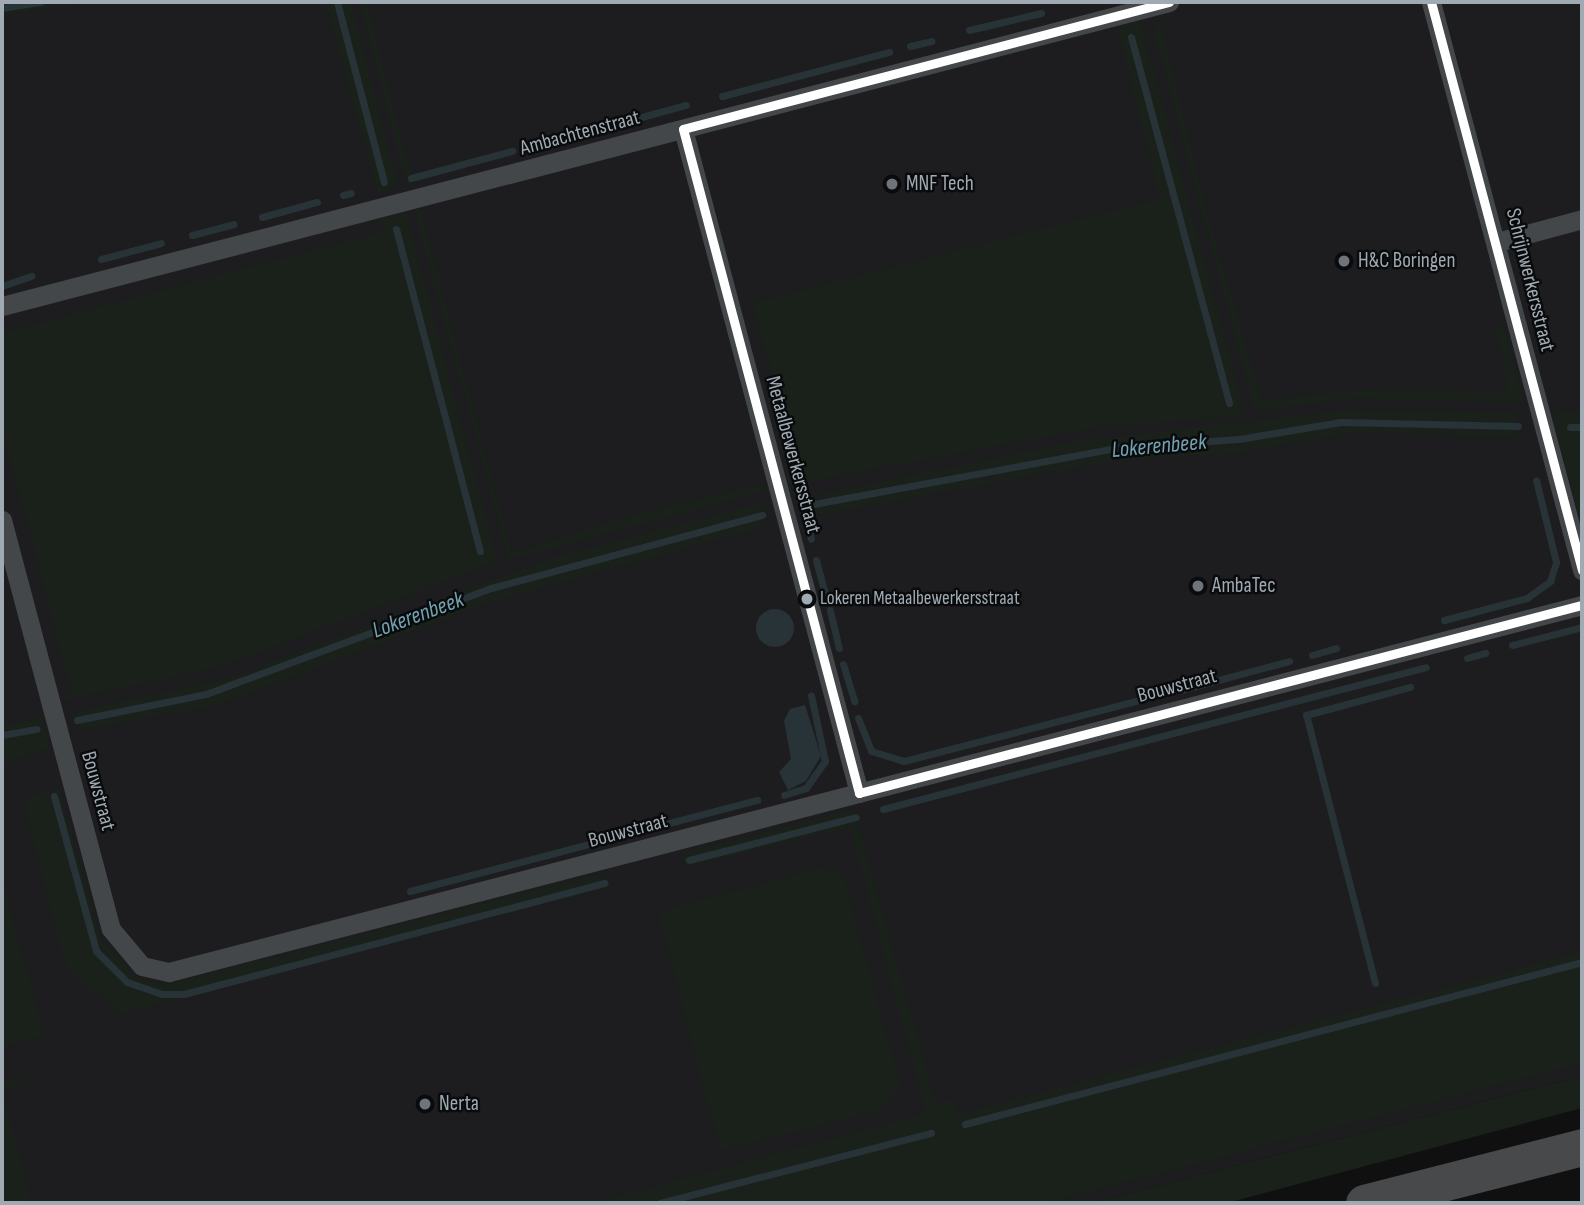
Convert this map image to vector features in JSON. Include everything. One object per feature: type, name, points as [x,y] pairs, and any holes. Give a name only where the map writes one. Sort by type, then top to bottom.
[{"type":"highway","points":[[1364,1203],[1582,1147]]},
{"type":"street","name":"Ambachtenstraat","points":[[2,306],[1169,2]]},
{"type":"street","name":"Schrijnwerkersstraat","points":[[1431,2],[1497,242],[1582,570]]},
{"type":"street","name":"Metaalbewerkersstraat","points":[[683,129],[859,793]]},
{"type":"street","points":[[1497,242],[1582,219]]},
{"type":"street","name":"Bouwstraat","points":[[2,520],[111,929],[142,966],[169,972],[197,968],[1582,605]]},
{"type":"shaded area","points":[[2,2],[1582,2],[1582,1076],[1091,1203],[2,1203]]},
{"type":"shaded area","points":[[2,2],[96,2],[2,15]]},
{"type":"shaded area","points":[[325,2],[351,2],[399,187],[378,193]]},
{"type":"shaded area","points":[[360,2],[366,2],[414,184],[407,186]]},
{"type":"shaded area","points":[[1158,15],[1205,206],[1262,400],[1361,390],[1508,393],[1496,327],[1505,330],[1524,402],[1357,398],[1255,411],[1154,33]]},
{"type":"shaded area","points":[[1140,20],[1244,411],[1239,416],[1097,427],[788,485],[786,474],[799,470],[752,303],[1160,199],[1117,26]]},
{"type":"shaded area","points":[[420,208],[510,548],[521,551],[634,515],[764,484],[765,491],[509,560],[414,210]]},
{"type":"shaded area","points":[[406,212],[497,561],[223,666],[64,700],[61,693],[72,694],[2,426],[2,333],[383,232],[379,219]]},
{"type":"shaded area","points":[[1341,411],[1515,413],[1517,436],[1351,433],[1236,453],[1116,460],[809,517],[802,498],[1078,441]]},
{"type":"shaded area","points":[[1558,412],[1582,413],[1582,528],[1553,418]]},
{"type":"shaded area","points":[[750,506],[760,506],[764,525],[756,529],[493,601],[216,705],[80,730],[76,712],[84,709],[229,678],[555,557]]},
{"type":"shaded area","points":[[775,609],[789,614],[794,628],[789,642],[775,647],[761,642],[756,628],[761,614]]},
{"type":"shaded area","points":[[805,705],[821,756],[806,781],[788,790],[779,772],[791,759],[784,721],[790,709]]},
{"type":"shaded area","points":[[33,716],[42,716],[49,749],[2,762],[2,725],[34,720]]},
{"type":"shaded area","points":[[59,790],[101,939],[133,975],[163,985],[604,873],[607,888],[120,1014],[66,966],[24,805],[29,796]]},
{"type":"shaded area","points":[[853,809],[936,1103],[953,1100],[957,1114],[1582,952],[1582,1063],[1045,1203],[592,1203],[926,1114],[850,827],[685,868],[682,853]]},
{"type":"shaded area","points":[[825,867],[843,875],[900,1084],[885,1109],[720,1150],[658,912]]},
{"type":"shaded area","points":[[2,877],[44,1036],[2,1047]]},
{"type":"shaded area","points":[[1582,1076],[1582,1108],[1227,1203],[1091,1203]]},
{"type":"shaded area","points":[[23,1079],[25,1084],[2,1090],[2,1083]]},
{"type":"shaded area","points":[[2,1090],[32,1203],[2,1203]]},
{"type":"waterway","points":[[2,8],[41,2]]},
{"type":"waterway","points":[[337,2],[384,182]]},
{"type":"waterway","points":[[969,30],[1041,13]]},
{"type":"waterway","points":[[1131,37],[1229,403]]},
{"type":"waterway","points":[[910,46],[931,41]]},
{"type":"waterway","points":[[722,96],[889,52]]},
{"type":"waterway","points":[[546,143],[686,105]]},
{"type":"waterway","points":[[411,178],[512,151]]},
{"type":"waterway","points":[[343,195],[351,193]]},
{"type":"waterway","points":[[262,217],[317,202]]},
{"type":"waterway","points":[[192,235],[234,224]]},
{"type":"waterway","points":[[396,229],[480,551]]},
{"type":"waterway","points":[[101,259],[161,243]]},
{"type":"waterway","points":[[2,286],[31,276]]},
{"type":"waterway","name":"Lokerenbeek","points":[[803,506],[1121,447],[1239,439],[1341,422],[1518,426]]},
{"type":"waterway","name":"Lokerenbeek","points":[[1570,427],[1582,427]]},
{"type":"waterway","points":[[1444,620],[1527,598],[1550,581],[1556,562],[1536,480]]},
{"type":"waterway","name":"Lokerenbeek","points":[[77,720],[206,694],[491,588],[762,515]]},
{"type":"waterway","points":[[808,529],[811,539]]},
{"type":"waterway","points":[[816,560],[825,594]]},
{"type":"waterway","points":[[830,610],[839,648]]},
{"type":"waterway","points":[[1512,645],[1582,627]]},
{"type":"waterway","points":[[1312,655],[1336,648]]},
{"type":"waterway","points":[[1467,658],[1485,653]]},
{"type":"waterway","points":[[1181,690],[1289,661]]},
{"type":"waterway","points":[[843,664],[854,701]]},
{"type":"waterway","points":[[883,809],[1426,667]]},
{"type":"waterway","points":[[1375,983],[1306,715],[1410,687]]},
{"type":"waterway","points":[[784,795],[806,788],[825,761],[811,695]]},
{"type":"waterway","points":[[858,718],[871,751],[904,761],[1136,701]]},
{"type":"waterway","name":"Lokerenbeek","points":[[2,735],[36,729]]},
{"type":"waterway","points":[[54,796],[96,951],[127,982],[162,994],[184,994],[605,883]]},
{"type":"waterway","points":[[410,891],[757,800]]},
{"type":"waterway","points":[[689,860],[856,817]]},
{"type":"waterway","points":[[965,1124],[1582,962]]},
{"type":"waterway","points":[[660,1203],[931,1133]]},
{"type":"transit line","points":[[1169,2],[683,129],[859,793],[1582,605]]},
{"type":"transit line","points":[[1431,2],[1582,570]]},
{"type":"place","name":"MNF Tech","points":[[892,184]]},
{"type":"place","name":"H&C Boringen","points":[[1344,261]]},
{"type":"place","name":"AmbaTec","points":[[1198,586]]},
{"type":"place","name":"Lokeren Metaalbewerkersstraat","points":[[807,599]]},
{"type":"place","name":"Nerta","points":[[425,1104]]}]
